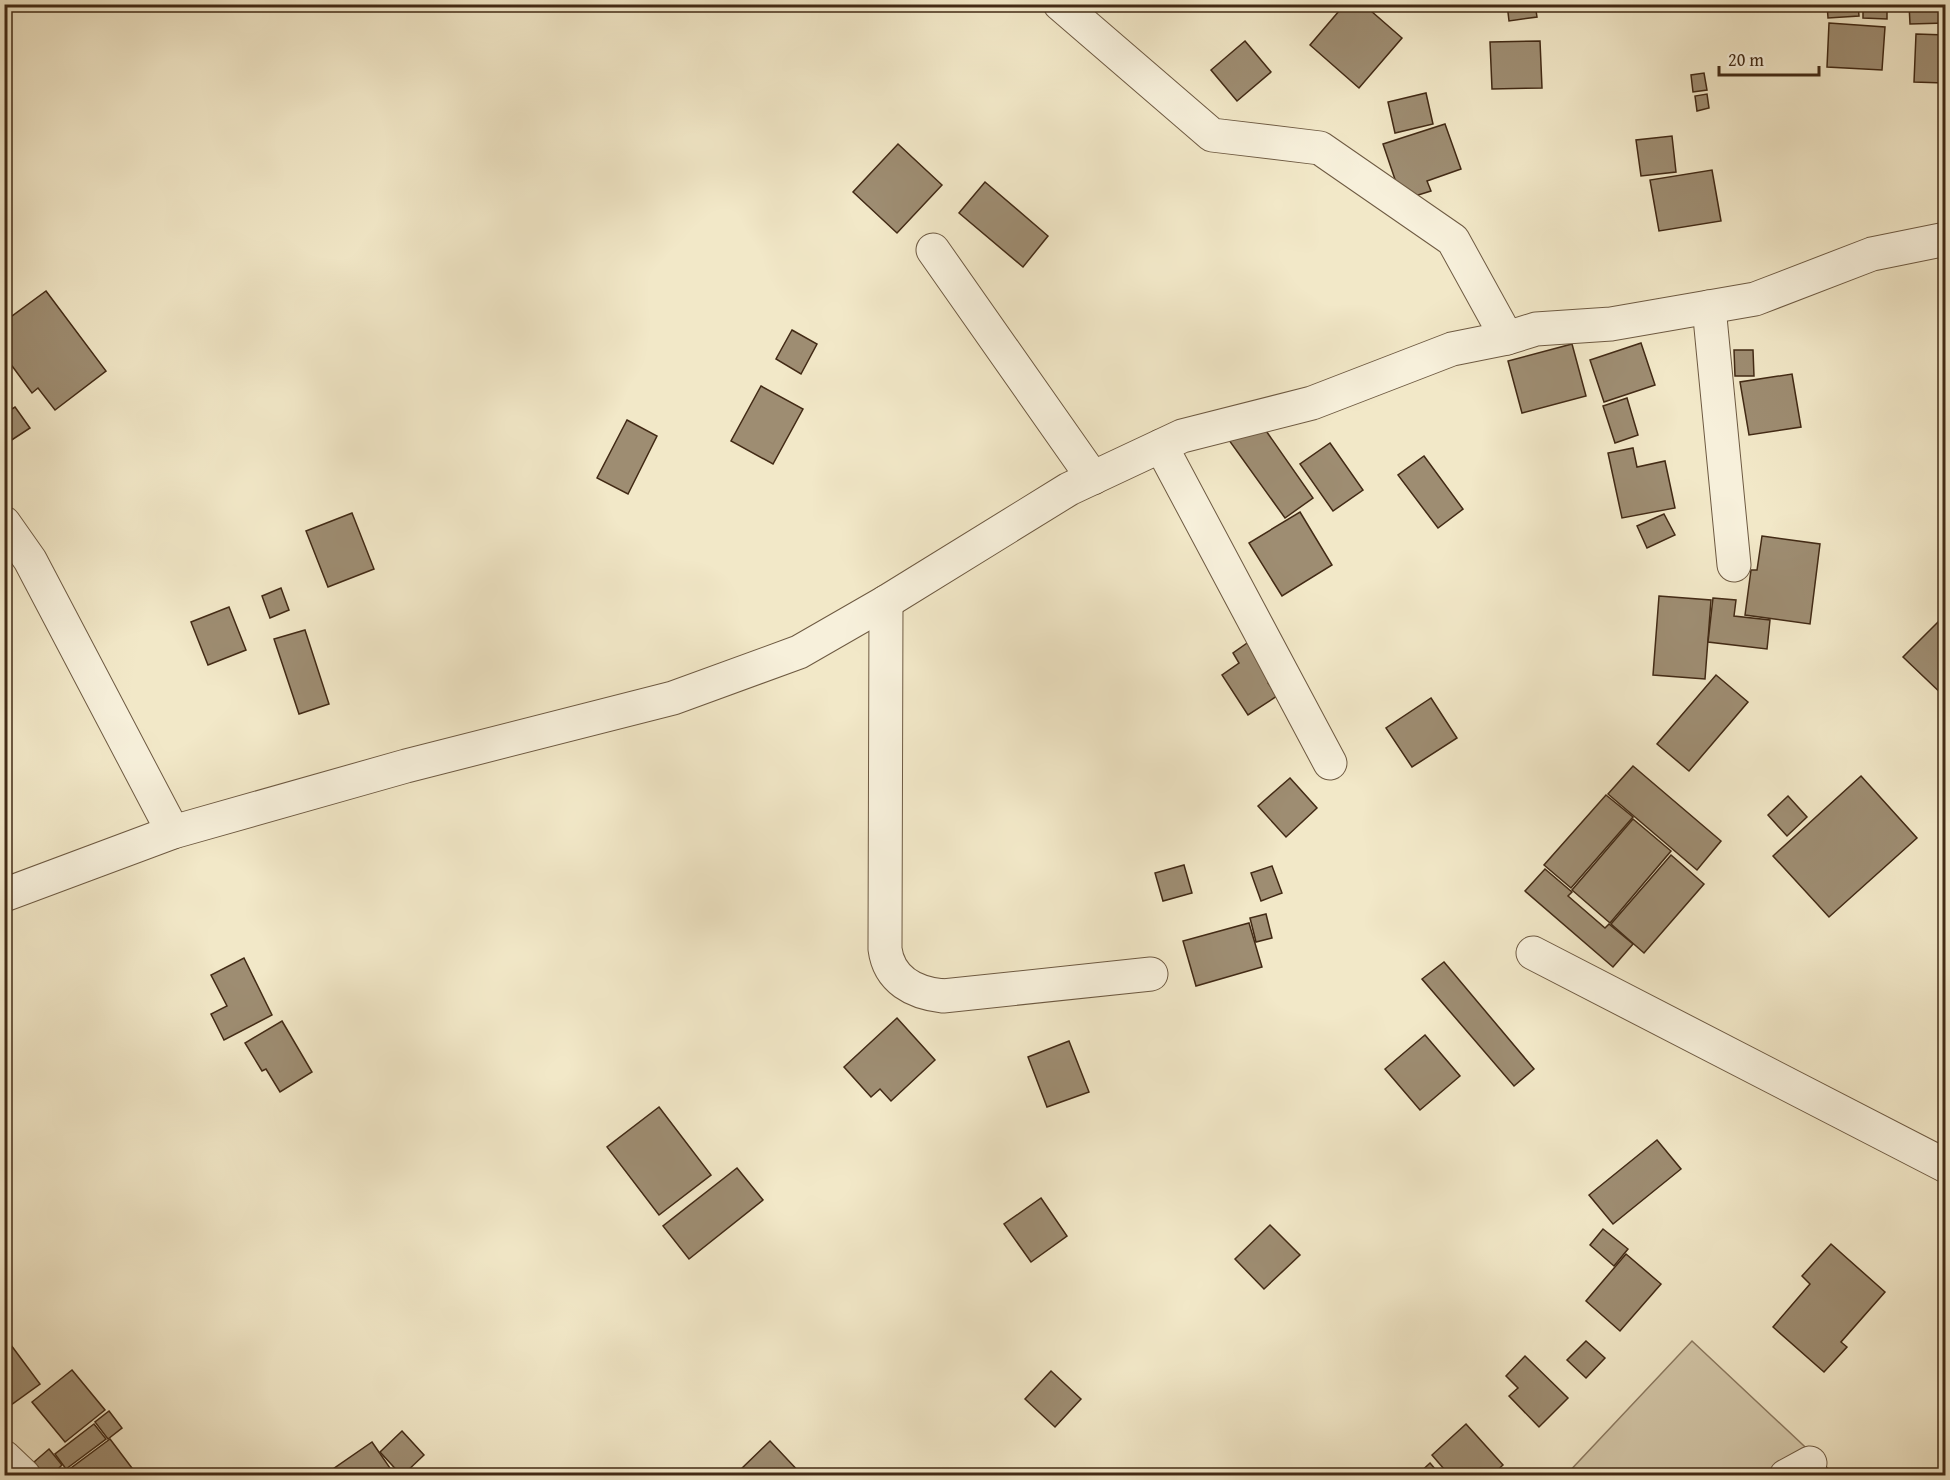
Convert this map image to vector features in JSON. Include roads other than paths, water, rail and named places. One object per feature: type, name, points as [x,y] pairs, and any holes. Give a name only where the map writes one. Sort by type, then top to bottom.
[{"type":"street","points":[[1060,4],[1212,135],[1320,148],[1454,240],[1507,339]]},
{"type":"street","points":[[4,895],[173,832],[406,766],[673,698],[799,652],[886,602],[1069,489],[1182,436],[1312,403],[1452,349],[1507,339],[1536,329],[1611,324],[1755,299],[1872,254],[1946,239]]},
{"type":"street","points":[[933,250],[1093,478]]},
{"type":"street","points":[[1709,307],[1734,565]]},
{"type":"street","points":[[1161,446],[1330,763]]},
{"type":"street","points":[[4,523],[30,560],[173,832]]},
{"type":"street","points":[[886,602],[885,949],[887,963],[895,975],[914,989],[926,994],[943,996],[1151,974]]},
{"type":"street","points":[[1533,953],[1946,1166]]},
{"type":"street","points":[[4,1457],[24,1476]]}]
